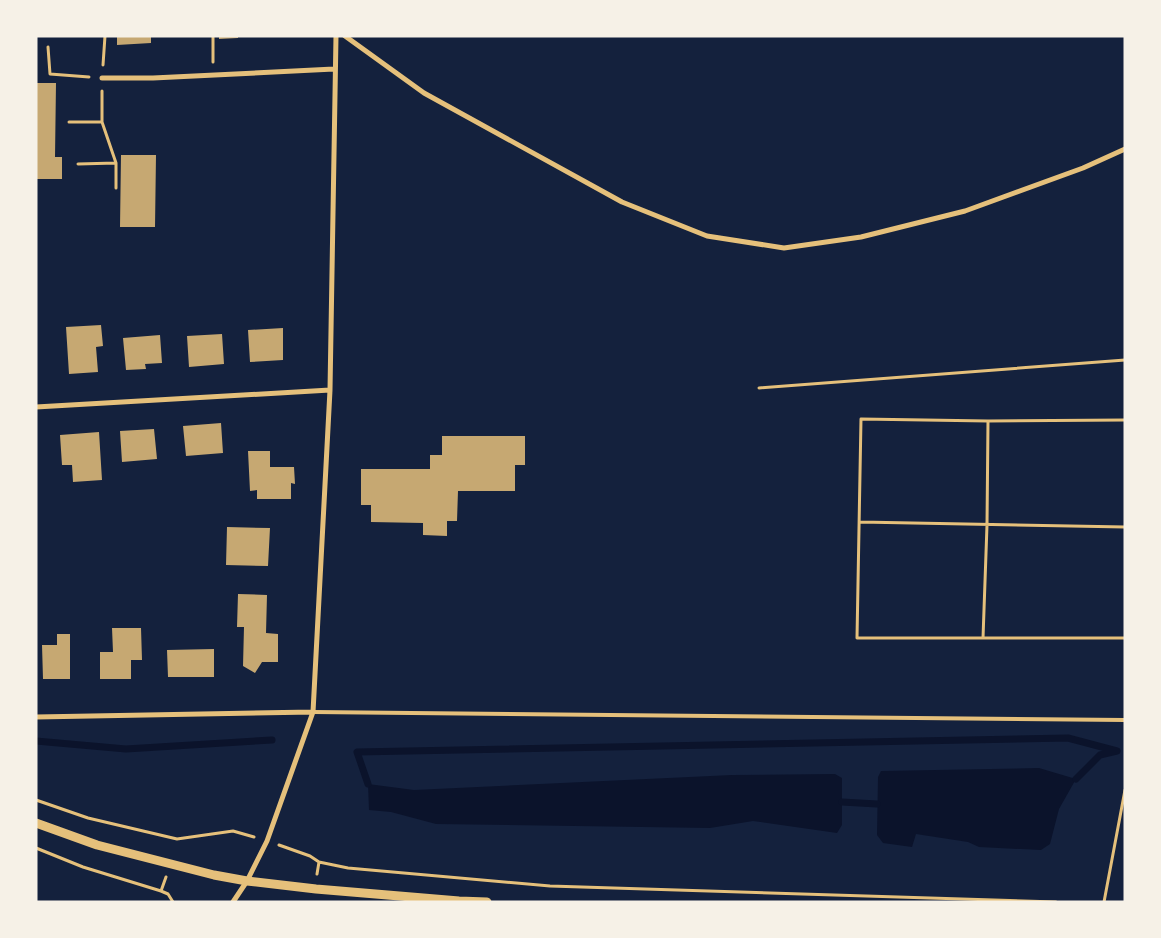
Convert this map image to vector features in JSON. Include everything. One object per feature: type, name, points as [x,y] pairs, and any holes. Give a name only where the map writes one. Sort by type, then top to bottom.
[{"type":"street","points":[[233,902],[247,880],[267,841],[313,712],[330,390],[336,36]]},
{"type":"street","points":[[345,36],[424,93],[622,202],[707,236],[784,248],[861,237],[965,210],[1083,168],[1125,149]]},
{"type":"street","points":[[102,78],[214,76],[334,69]]},
{"type":"street","points":[[36,407],[330,390]]},
{"type":"street","points":[[36,717],[313,712]]},
{"type":"street","points":[[36,823],[97,845],[214,875],[316,889],[487,902]]},
{"type":"lane","points":[[313,712],[1125,720]]},
{"type":"path","points":[[105,36],[102,78],[102,122],[116,163],[116,188]]},
{"type":"path","points":[[213,36],[214,76]]},
{"type":"path","points":[[48,47],[50,74],[102,78]]},
{"type":"path","points":[[69,122],[102,122]]},
{"type":"path","points":[[78,164],[116,163]]},
{"type":"path","points":[[759,388],[1125,360]]},
{"type":"path","points":[[1125,420],[861,420],[857,638],[1125,638]]},
{"type":"path","points":[[983,638],[988,421]]},
{"type":"path","points":[[860,522],[1125,527]]},
{"type":"path","points":[[1104,902],[1125,790]]},
{"type":"path","points":[[36,800],[88,818],[177,839],[233,831],[310,856],[319,862],[348,868],[550,886],[1056,902]]},
{"type":"path","points":[[36,848],[83,867],[161,890],[168,894],[172,902]]},
{"type":"water","points":[[1039,768],[1076,779],[1059,809],[1050,844],[1041,850],[979,847],[968,842],[916,834],[912,847],[883,843],[877,835],[878,777],[881,771]]},
{"type":"water","points":[[835,774],[842,778],[842,825],[837,833],[753,821],[710,828],[436,824],[391,812],[369,810],[368,784],[414,790],[732,775]]},
{"type":"building","points":[[117,36],[151,36],[151,43],[117,45]]},
{"type":"building","points":[[219,36],[238,36],[238,38],[219,39]]},
{"type":"building","points":[[36,83],[56,83],[55,157],[62,157],[62,179],[36,179]]},
{"type":"building","points":[[121,155],[156,155],[155,227],[120,227]]},
{"type":"building","points":[[101,325],[103,346],[96,347],[98,372],[69,374],[66,327]]},
{"type":"building","points":[[283,328],[283,360],[250,362],[248,330]]},
{"type":"building","points":[[222,334],[224,364],[189,367],[187,336]]},
{"type":"building","points":[[160,335],[162,363],[145,364],[146,369],[126,370],[123,338]]},
{"type":"building","points":[[221,423],[223,453],[186,456],[183,426]]},
{"type":"building","points":[[154,429],[157,459],[122,462],[120,431]]},
{"type":"building","points":[[99,432],[102,480],[73,482],[72,465],[62,465],[60,435]]},
{"type":"building","points":[[442,436],[525,436],[525,465],[515,465],[515,491],[458,491],[457,521],[447,521],[447,536],[423,535],[423,523],[371,522],[371,505],[361,505],[361,469],[430,469],[430,455],[442,455]]},
{"type":"building","points":[[248,451],[270,451],[270,467],[294,467],[295,484],[291,483],[291,499],[257,499],[257,490],[250,491]]},
{"type":"building","points":[[227,527],[270,528],[268,566],[226,565]]},
{"type":"building","points":[[238,594],[267,595],[266,633],[278,634],[278,662],[262,662],[255,673],[243,666],[244,627],[237,627]]},
{"type":"building","points":[[112,628],[141,628],[142,660],[131,660],[131,679],[100,679],[100,652],[113,652]]},
{"type":"building","points":[[57,634],[70,634],[70,679],[43,679],[42,645],[57,645]]},
{"type":"building","points":[[214,649],[214,677],[168,677],[167,650]]},
{"type":"waterway","points":[[368,784],[357,752],[1068,738],[1117,751]]},
{"type":"waterway","points":[[36,741],[126,749],[272,740]]},
{"type":"waterway","points":[[1076,779],[1100,755],[1117,751]]},
{"type":"waterway","points":[[842,802],[877,804]]}]
